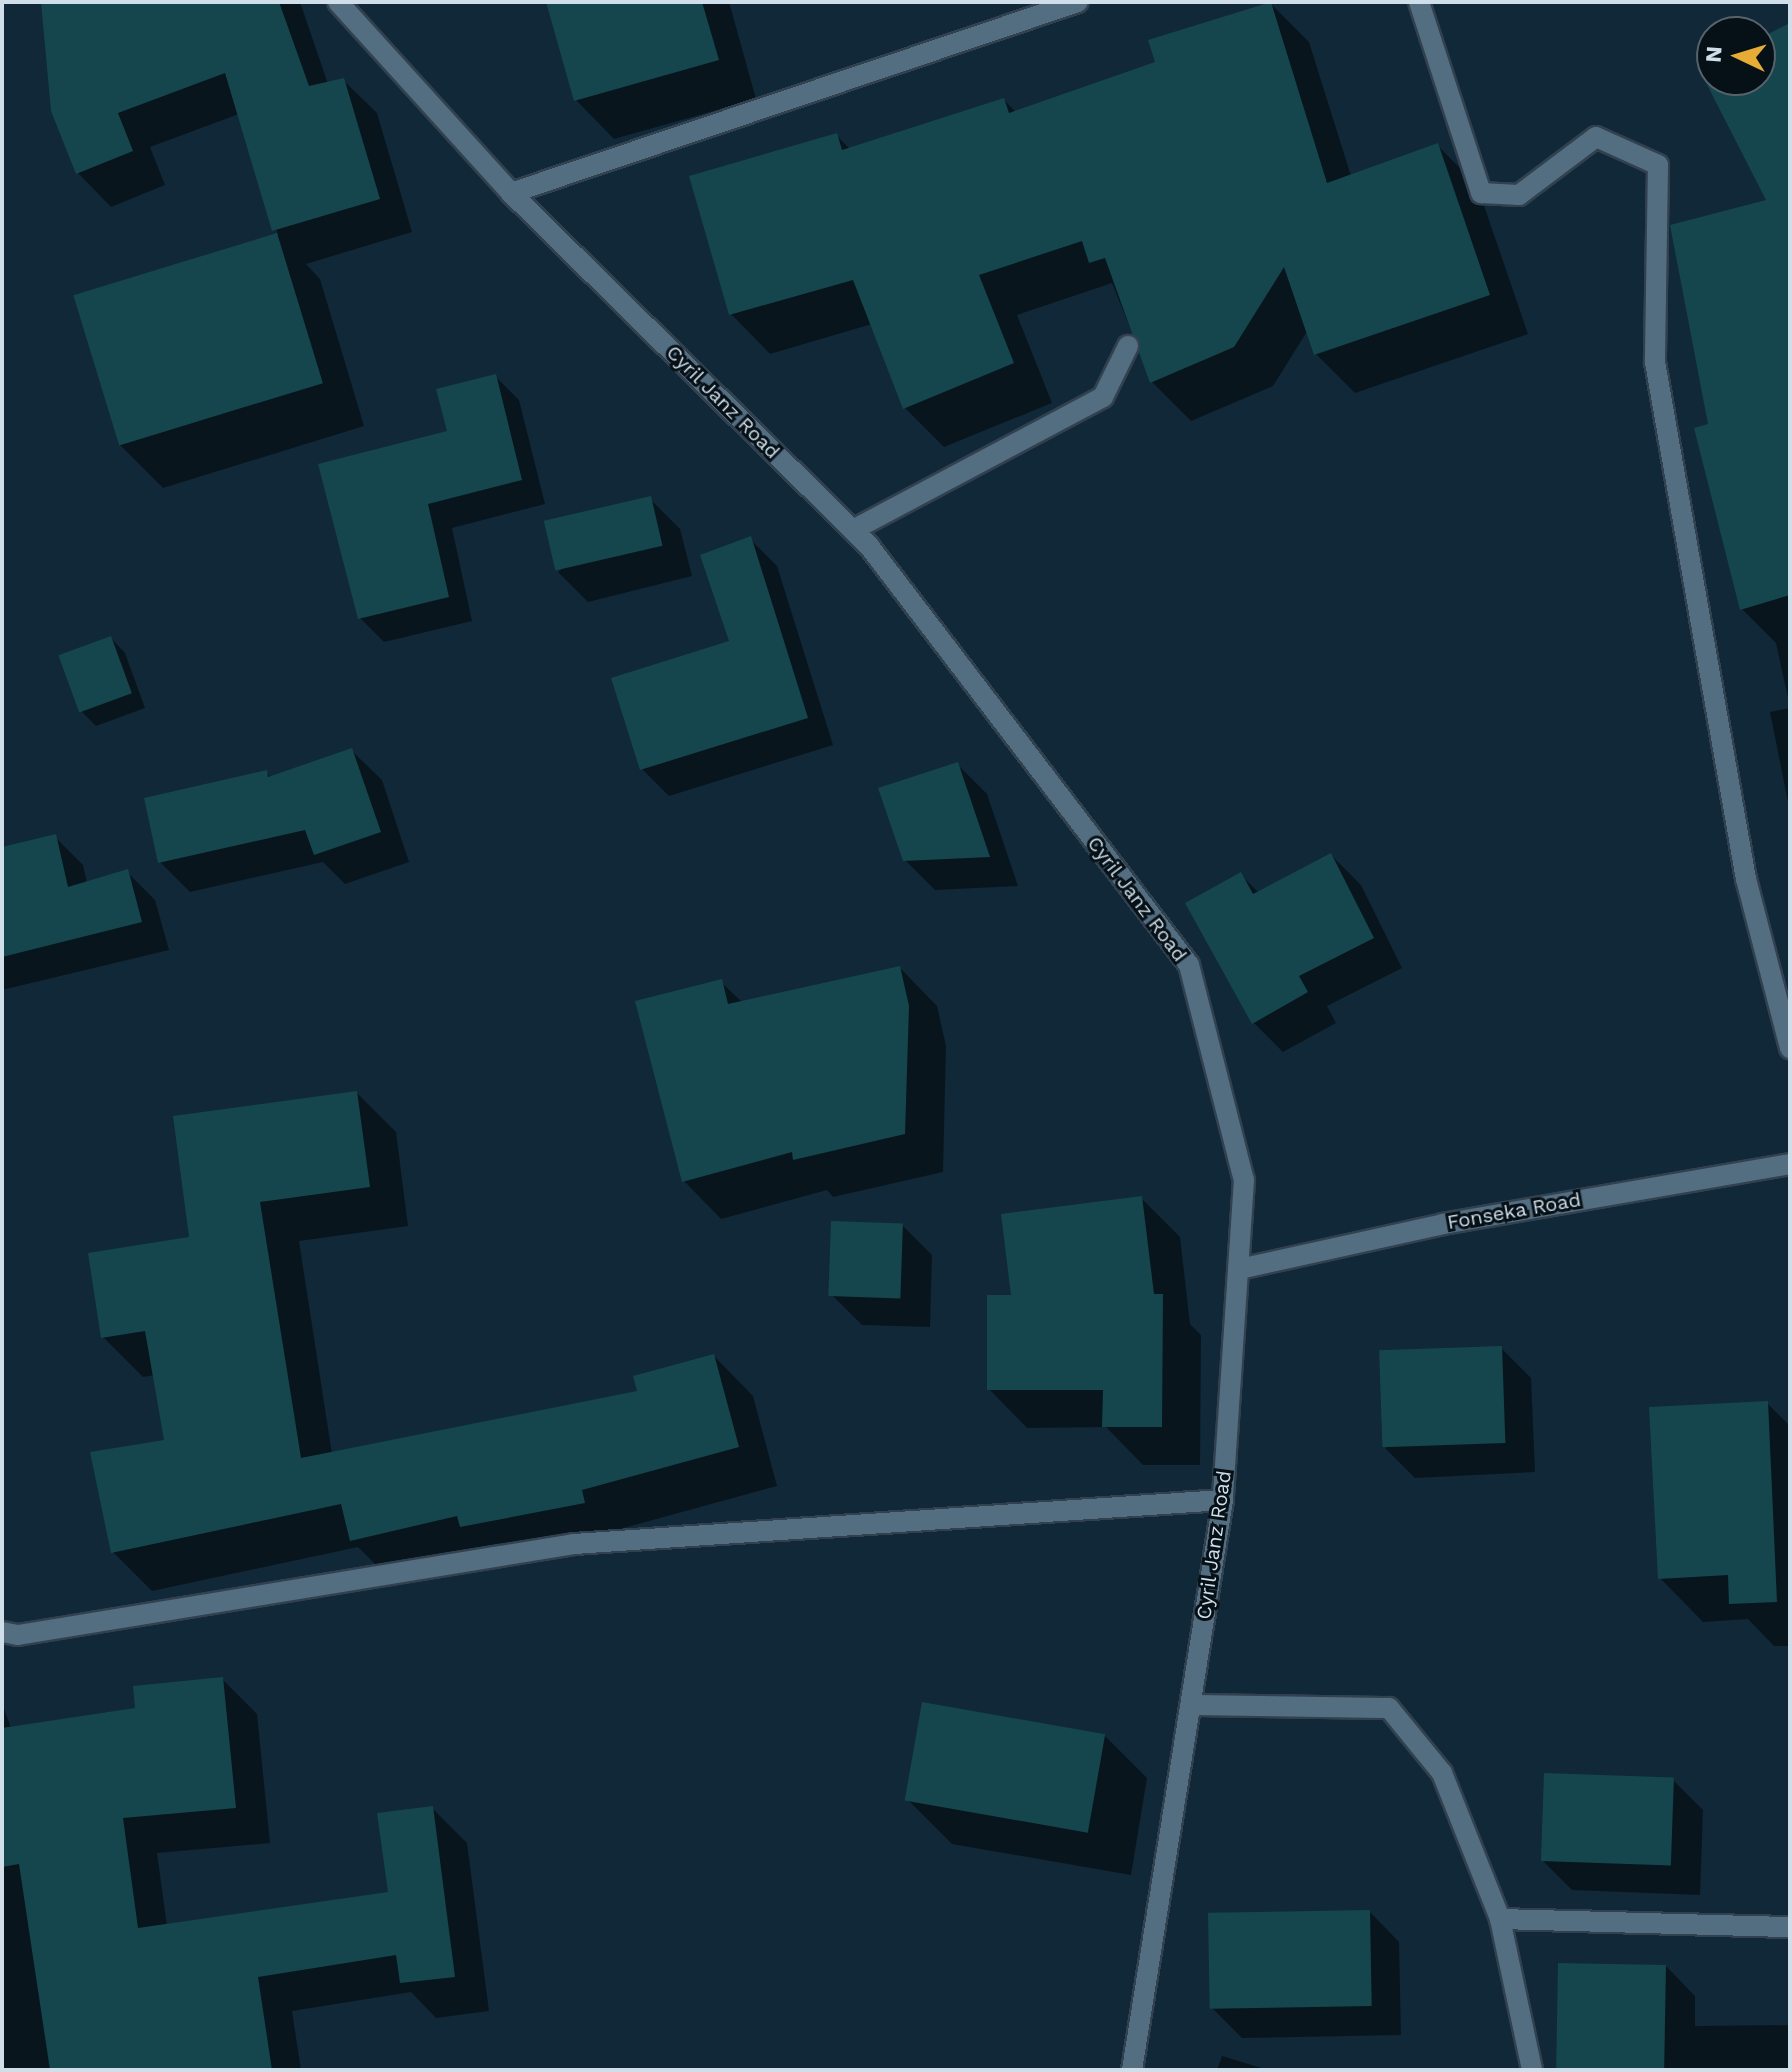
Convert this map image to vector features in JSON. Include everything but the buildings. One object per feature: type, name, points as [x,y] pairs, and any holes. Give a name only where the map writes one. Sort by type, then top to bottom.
[{"type":"street","name":"Cyril Janz Road","points":[[338,2],[511,193],[853,530],[1189,965],[1244,1180],[1223,1500],[1132,2070]]},
{"type":"street","points":[[511,193],[1078,2]]},
{"type":"street","points":[[1419,2],[1481,193],[1519,195],[1596,137],[1658,165],[1655,362],[1746,879],[1790,1048]]},
{"type":"street","points":[[853,530],[1103,397],[1128,346]]},
{"type":"street","name":"Fonseka Road","points":[[1239,1269],[1443,1224],[1790,1164]]},
{"type":"street","points":[[2,1632],[18,1635],[574,1544],[1223,1500]]},
{"type":"street","points":[[1191,1705],[1389,1708],[1442,1773],[1500,1919],[1532,2070]]},
{"type":"street","points":[[1500,1919],[1790,1927]]}]
